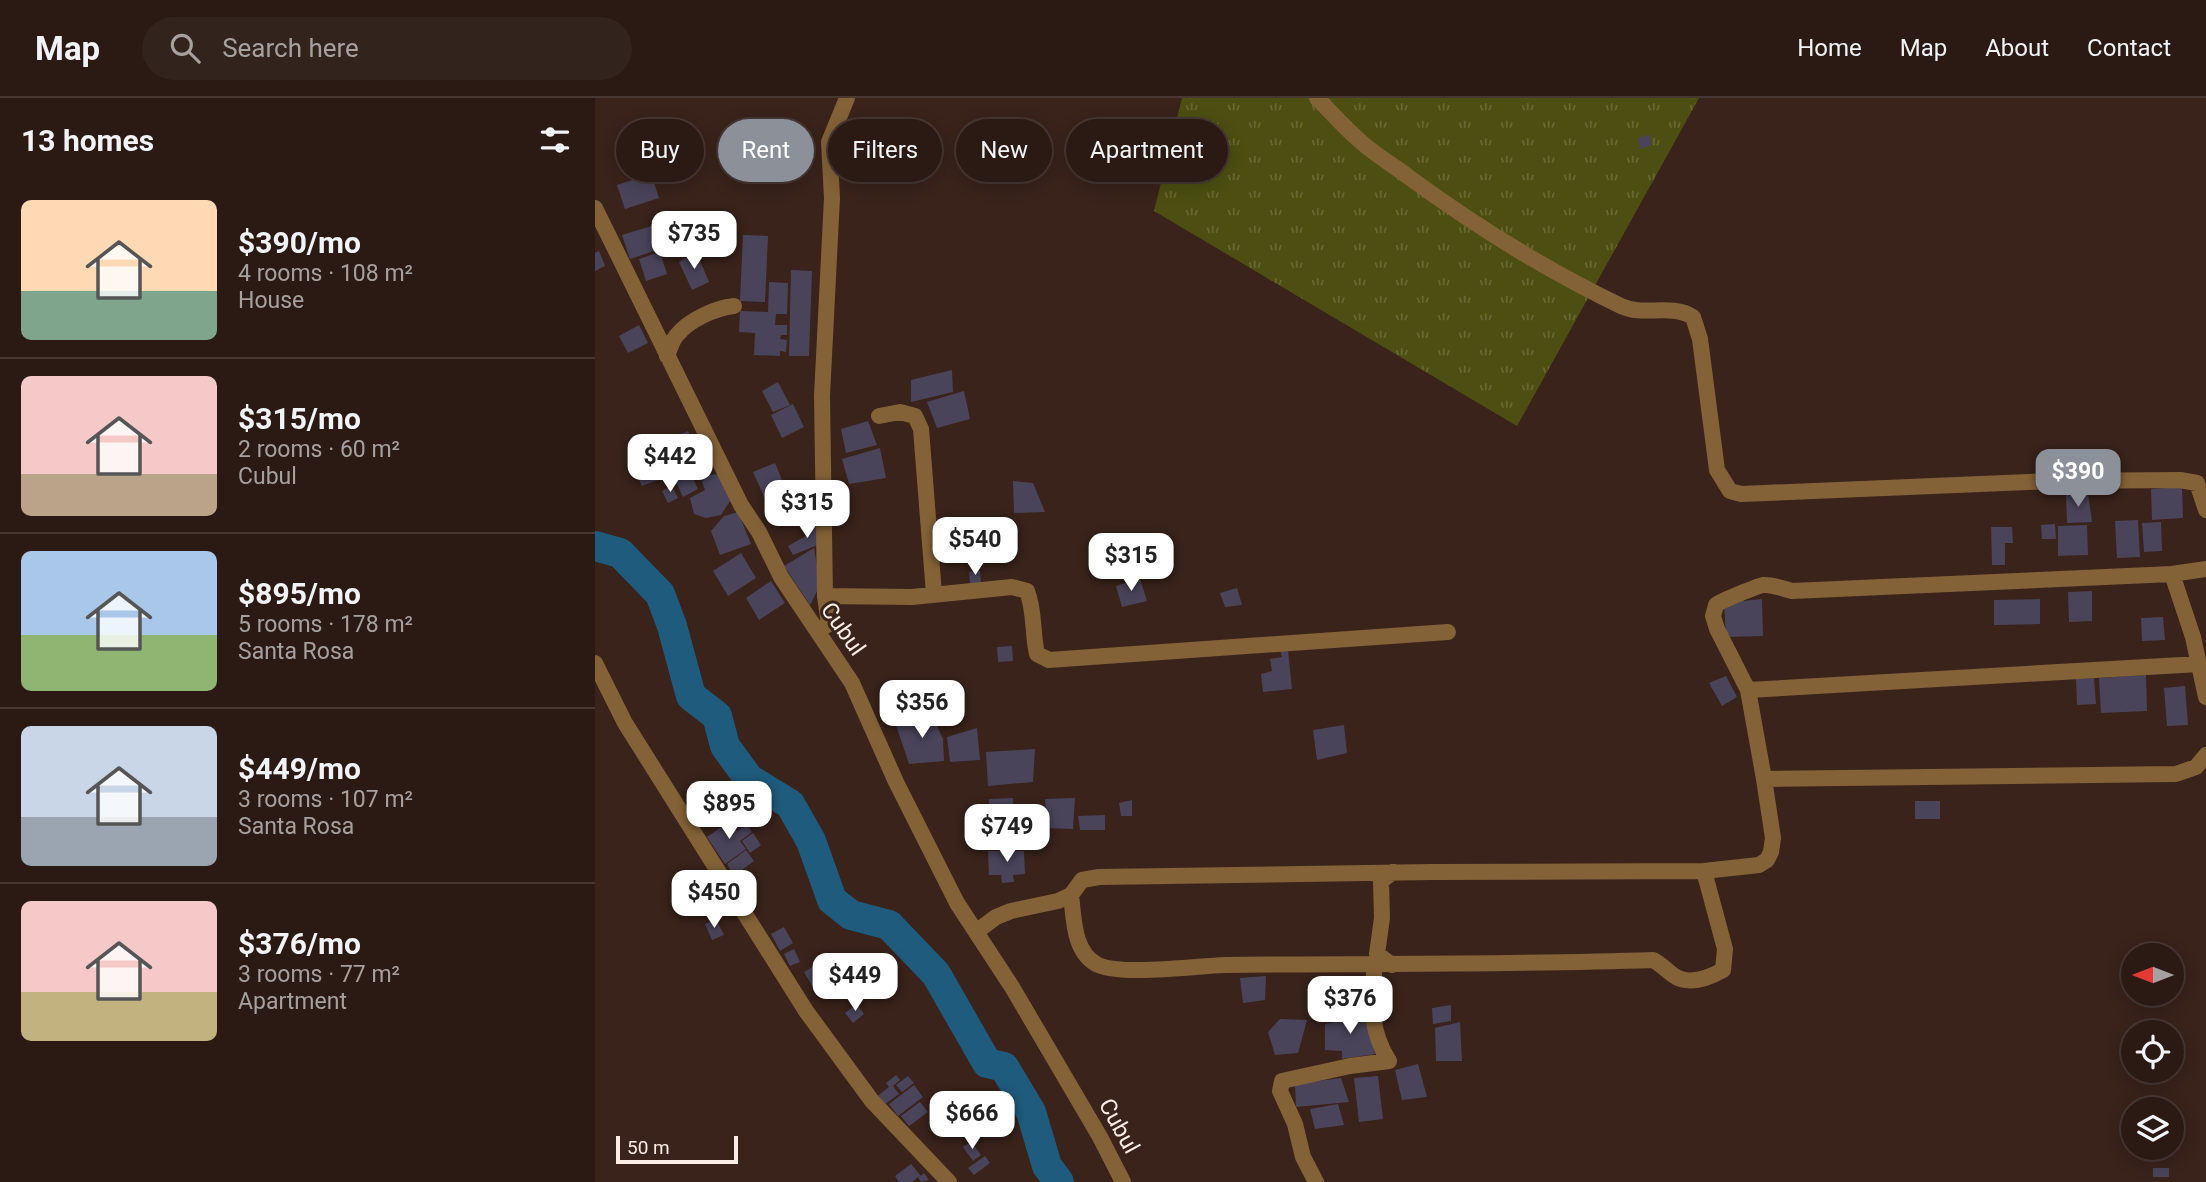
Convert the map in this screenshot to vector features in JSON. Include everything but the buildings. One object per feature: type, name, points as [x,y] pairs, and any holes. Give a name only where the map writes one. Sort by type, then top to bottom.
[{"type":"street","points":[[817,629],[829,624],[825,596],[822,396],[832,198],[829,142],[847,98]]},
{"type":"street","points":[[1317,98],[1359,141],[1453,210],[1552,271],[1625,308],[1672,309],[1685,311],[1693,317],[1700,339],[1717,470],[1730,491],[1741,494],[2053,481],[2180,480],[2197,483],[2206,510]]},
{"type":"street","name":"Cubul","points":[[595,208],[741,505],[759,532],[781,577],[852,682],[896,782],[957,903],[1012,987],[1100,1137],[1123,1182]]},
{"type":"street","points":[[667,356],[674,337],[688,325],[724,307],[734,306]]},
{"type":"street","points":[[879,416],[900,412],[915,416],[921,429],[934,594]]},
{"type":"street","points":[[976,932],[996,917],[1011,911],[1043,905],[1071,895],[1082,880],[1115,875],[1704,871],[1759,865],[1767,860],[1773,838],[1748,690],[1713,616],[1716,604],[1722,599],[1763,585],[1792,591],[2172,574],[2206,569]]},
{"type":"street","points":[[2172,574],[2193,637],[2206,697]]},
{"type":"street","points":[[825,596],[912,597],[1012,587],[1027,591],[1037,654],[1049,660],[1448,632]]},
{"type":"street","points":[[595,663],[625,723],[806,1011],[872,1101],[949,1182]]},
{"type":"street","points":[[1748,690],[2199,664]]},
{"type":"street","points":[[1764,779],[2176,774],[2196,766],[2206,755]]},
{"type":"street","points":[[1071,895],[1076,934],[1083,953],[1095,964],[1114,970],[1223,965],[1653,960],[1662,964],[1674,976],[1688,982],[1709,978],[1723,970],[1725,949],[1704,871]]},
{"type":"street","points":[[1316,1182],[1303,1157],[1295,1124],[1280,1091],[1282,1081],[1350,1066],[1389,1061],[1378,1043],[1371,1000],[1383,965],[1377,954],[1382,918],[1381,881],[1393,872]]},
{"type":"green space","points":[[1182,98],[1699,98],[1517,426],[1154,211],[1161,182],[1228,182],[1228,119],[1177,119]]},
{"type":"waterway","points":[[595,546],[620,553],[660,594],[672,626],[691,696],[717,716],[725,746],[749,779],[790,804],[811,841],[832,900],[851,915],[889,925],[936,974],[987,1063],[1004,1067],[1031,1112],[1047,1166],[1059,1182]]}]
